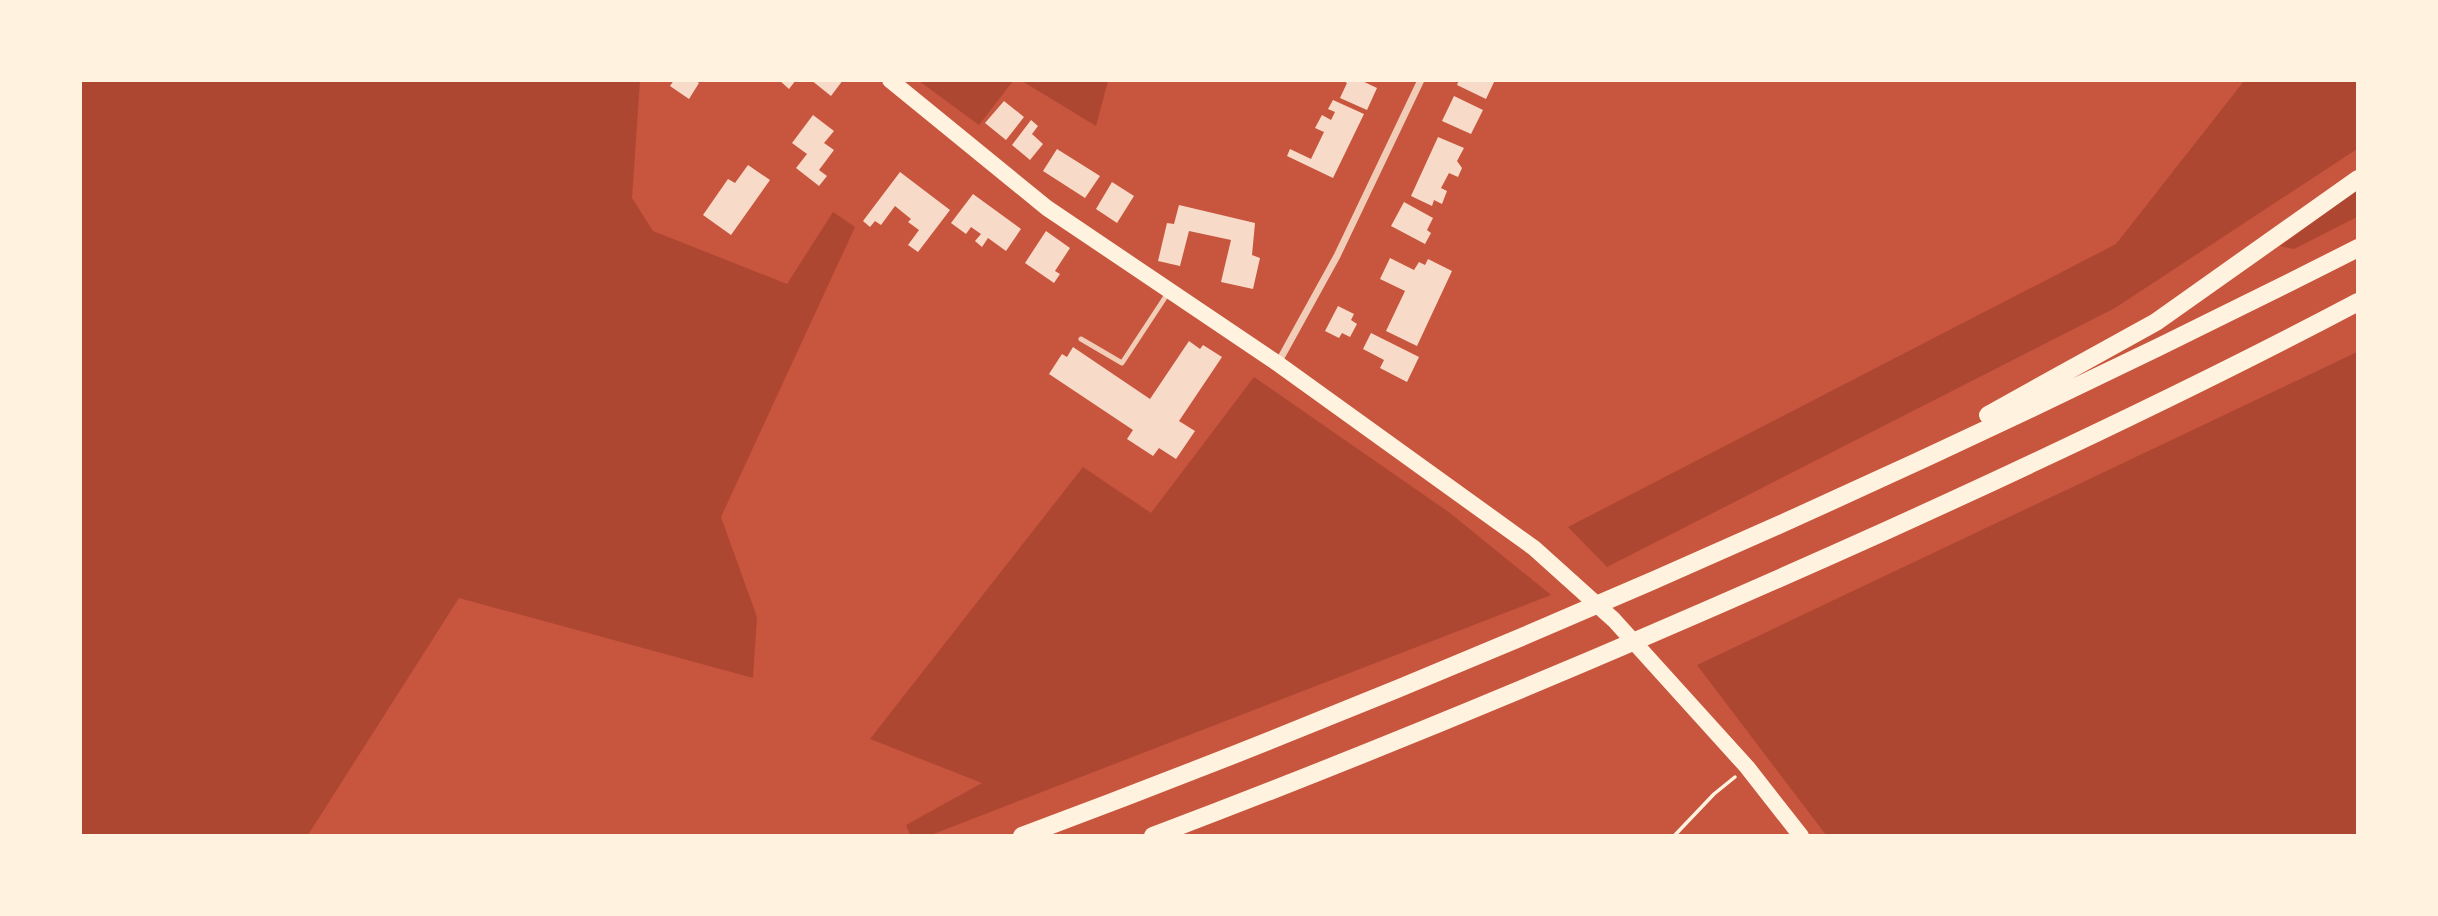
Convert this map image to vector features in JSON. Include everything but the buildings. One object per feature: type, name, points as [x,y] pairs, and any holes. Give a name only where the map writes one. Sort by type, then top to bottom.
[{"type":"highway","points":[[1847,492],[2156,322],[2357,179]]},
{"type":"highway","points":[[1022,835],[1389,691],[1730,547],[2064,392],[2357,248]]},
{"type":"highway","points":[[1153,835],[1324,771],[1742,596],[2046,458],[2244,362],[2357,302]]},
{"type":"highway","points":[[2244,362],[2357,315]]},
{"type":"main road","points":[[890,80],[1047,208],[1277,363],[1534,548],[1614,620],[1747,767],[1801,835]]},
{"type":"street","points":[[1277,363],[1337,256],[1421,80]]},
{"type":"lane","points":[[1081,339],[1122,363],[1170,291]]},
{"type":"path","points":[[1674,835],[1714,794],[1747,767]]},
{"type":"shaded area","points":[[919,80],[1013,81],[979,125]]},
{"type":"shaded area","points":[[80,81],[640,81],[632,198],[653,231],[787,284],[833,212],[855,227],[721,517],[757,617],[753,678],[459,598],[308,835],[81,835]]},
{"type":"shaded area","points":[[1022,81],[1108,81],[1096,126]]},
{"type":"shaded area","points":[[2244,81],[2357,81],[2357,149],[2115,308],[1607,567],[1568,527],[2116,244]]},
{"type":"shaded area","points":[[2357,190],[2357,217],[2294,249],[2280,246]]},
{"type":"shaded area","points":[[2357,352],[2357,835],[1826,835],[1697,665]]},
{"type":"shaded area","points":[[1254,377],[1450,513],[1551,595],[931,835],[910,835],[906,825],[982,783],[870,739],[1083,467],[1151,513]]}]
